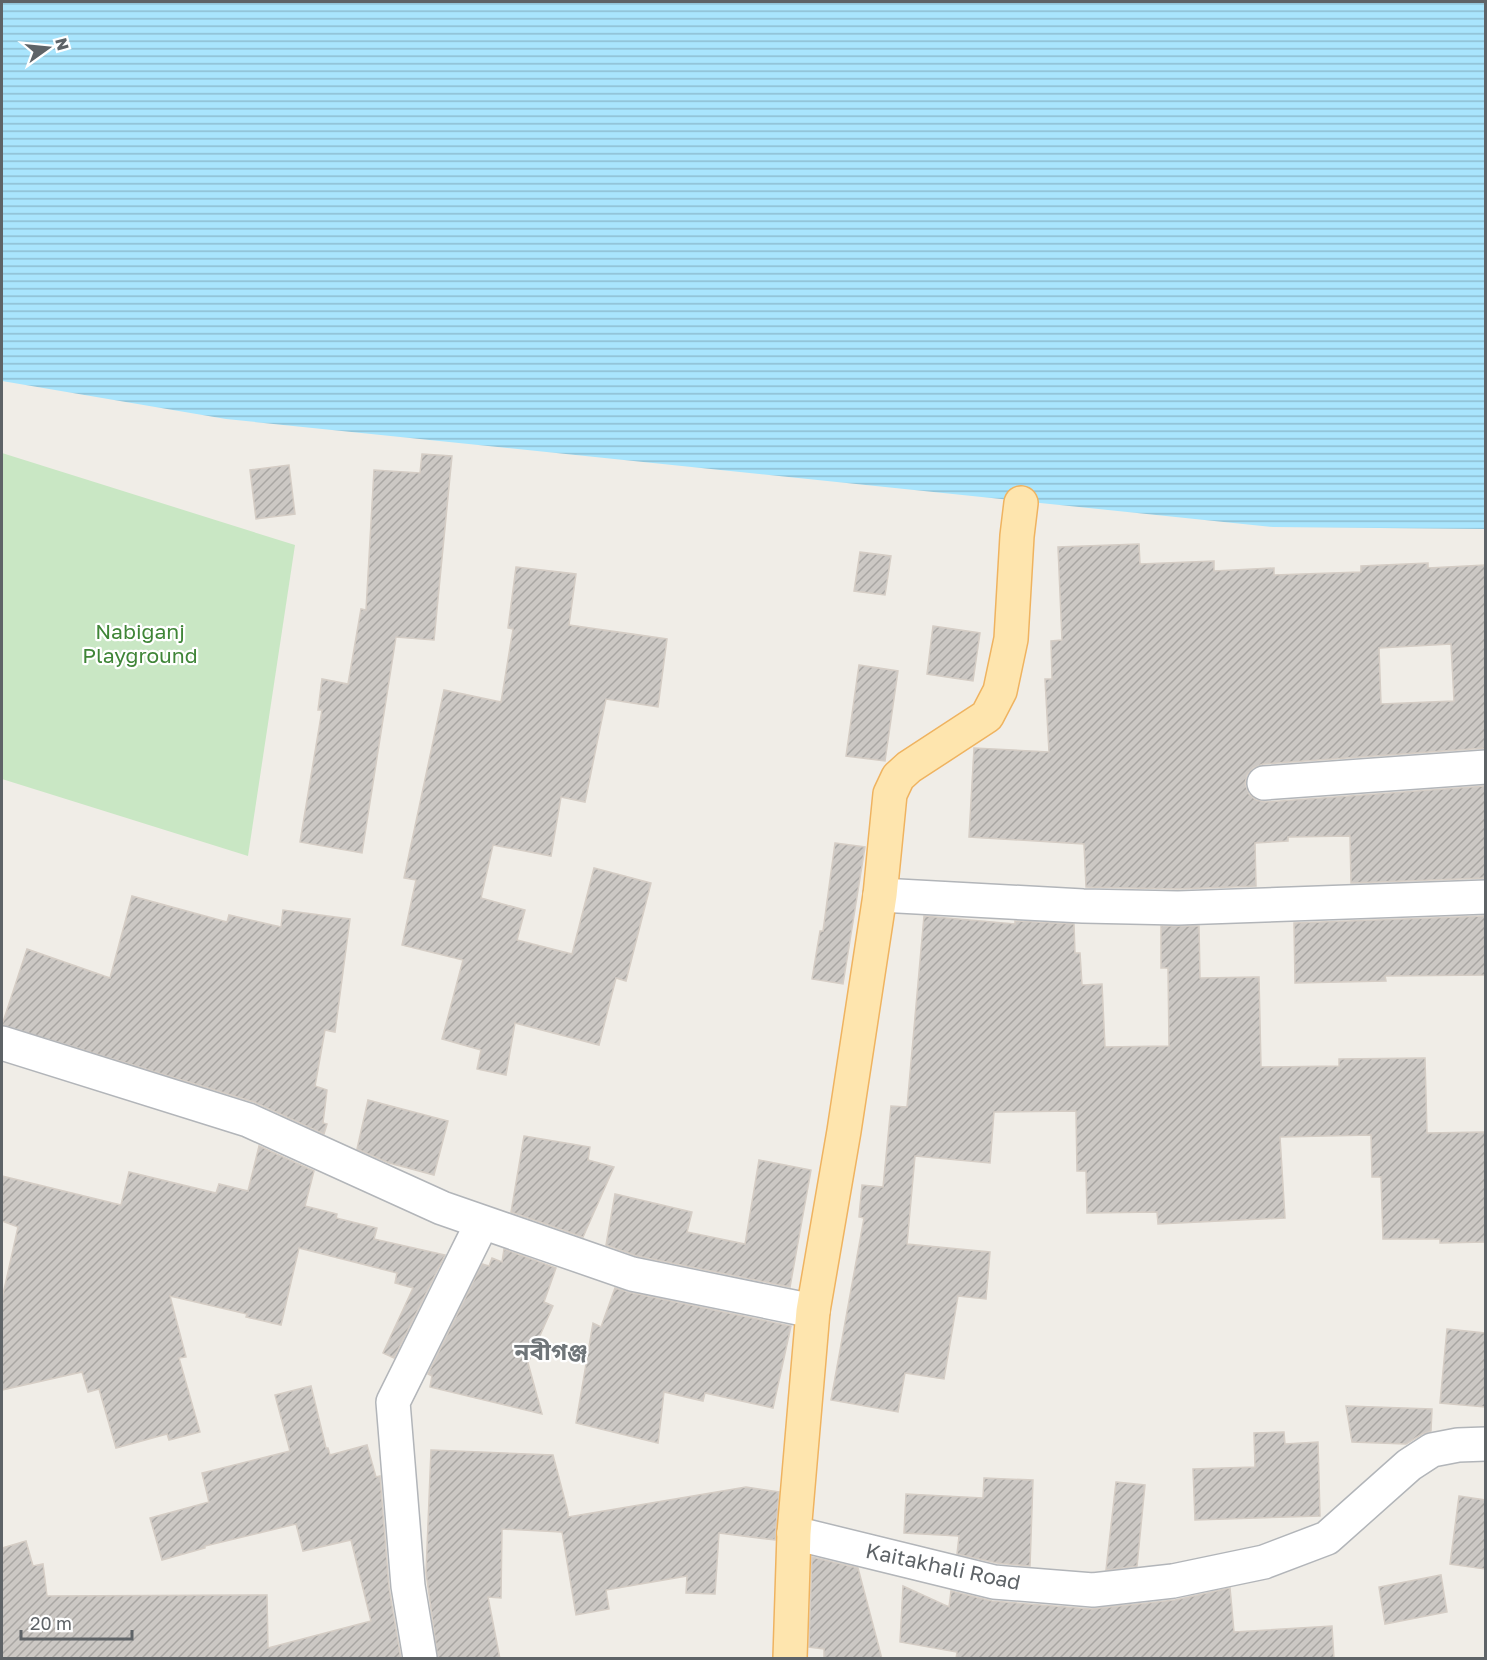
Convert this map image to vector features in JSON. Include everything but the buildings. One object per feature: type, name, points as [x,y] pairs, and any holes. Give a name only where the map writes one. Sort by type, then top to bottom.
[{"type":"main road","points":[[790,1659],[794,1533],[813,1311],[844,1131],[880,895],[890,794],[898,777],[909,767],[987,716],[1000,692],[1011,639],[1021,503]]},
{"type":"street","points":[[1264,783],[1485,767]]},
{"type":"street","points":[[880,895],[1083,906],[1178,908],[1485,897]]},
{"type":"street","points":[[2,1043],[248,1120],[442,1208],[632,1274],[813,1311]]},
{"type":"street","points":[[420,1659],[408,1586],[393,1402],[482,1223]]},
{"type":"street","name":"Kaitakhali Road","points":[[794,1533],[994,1582],[1093,1590],[1173,1581],[1264,1562],[1327,1538],[1409,1465],[1432,1450],[1458,1445],[1485,1444]]},
{"type":"green space","name":"Nabiganj Playground","points":[[2,453],[295,545],[248,856],[2,779]]},
{"type":"water","points":[[2,2],[1485,2],[1485,529],[1273,527],[226,419],[2,381]]},
{"type":"district","name":"নবীগঞ্জ","points":[[551,1352]]}]
